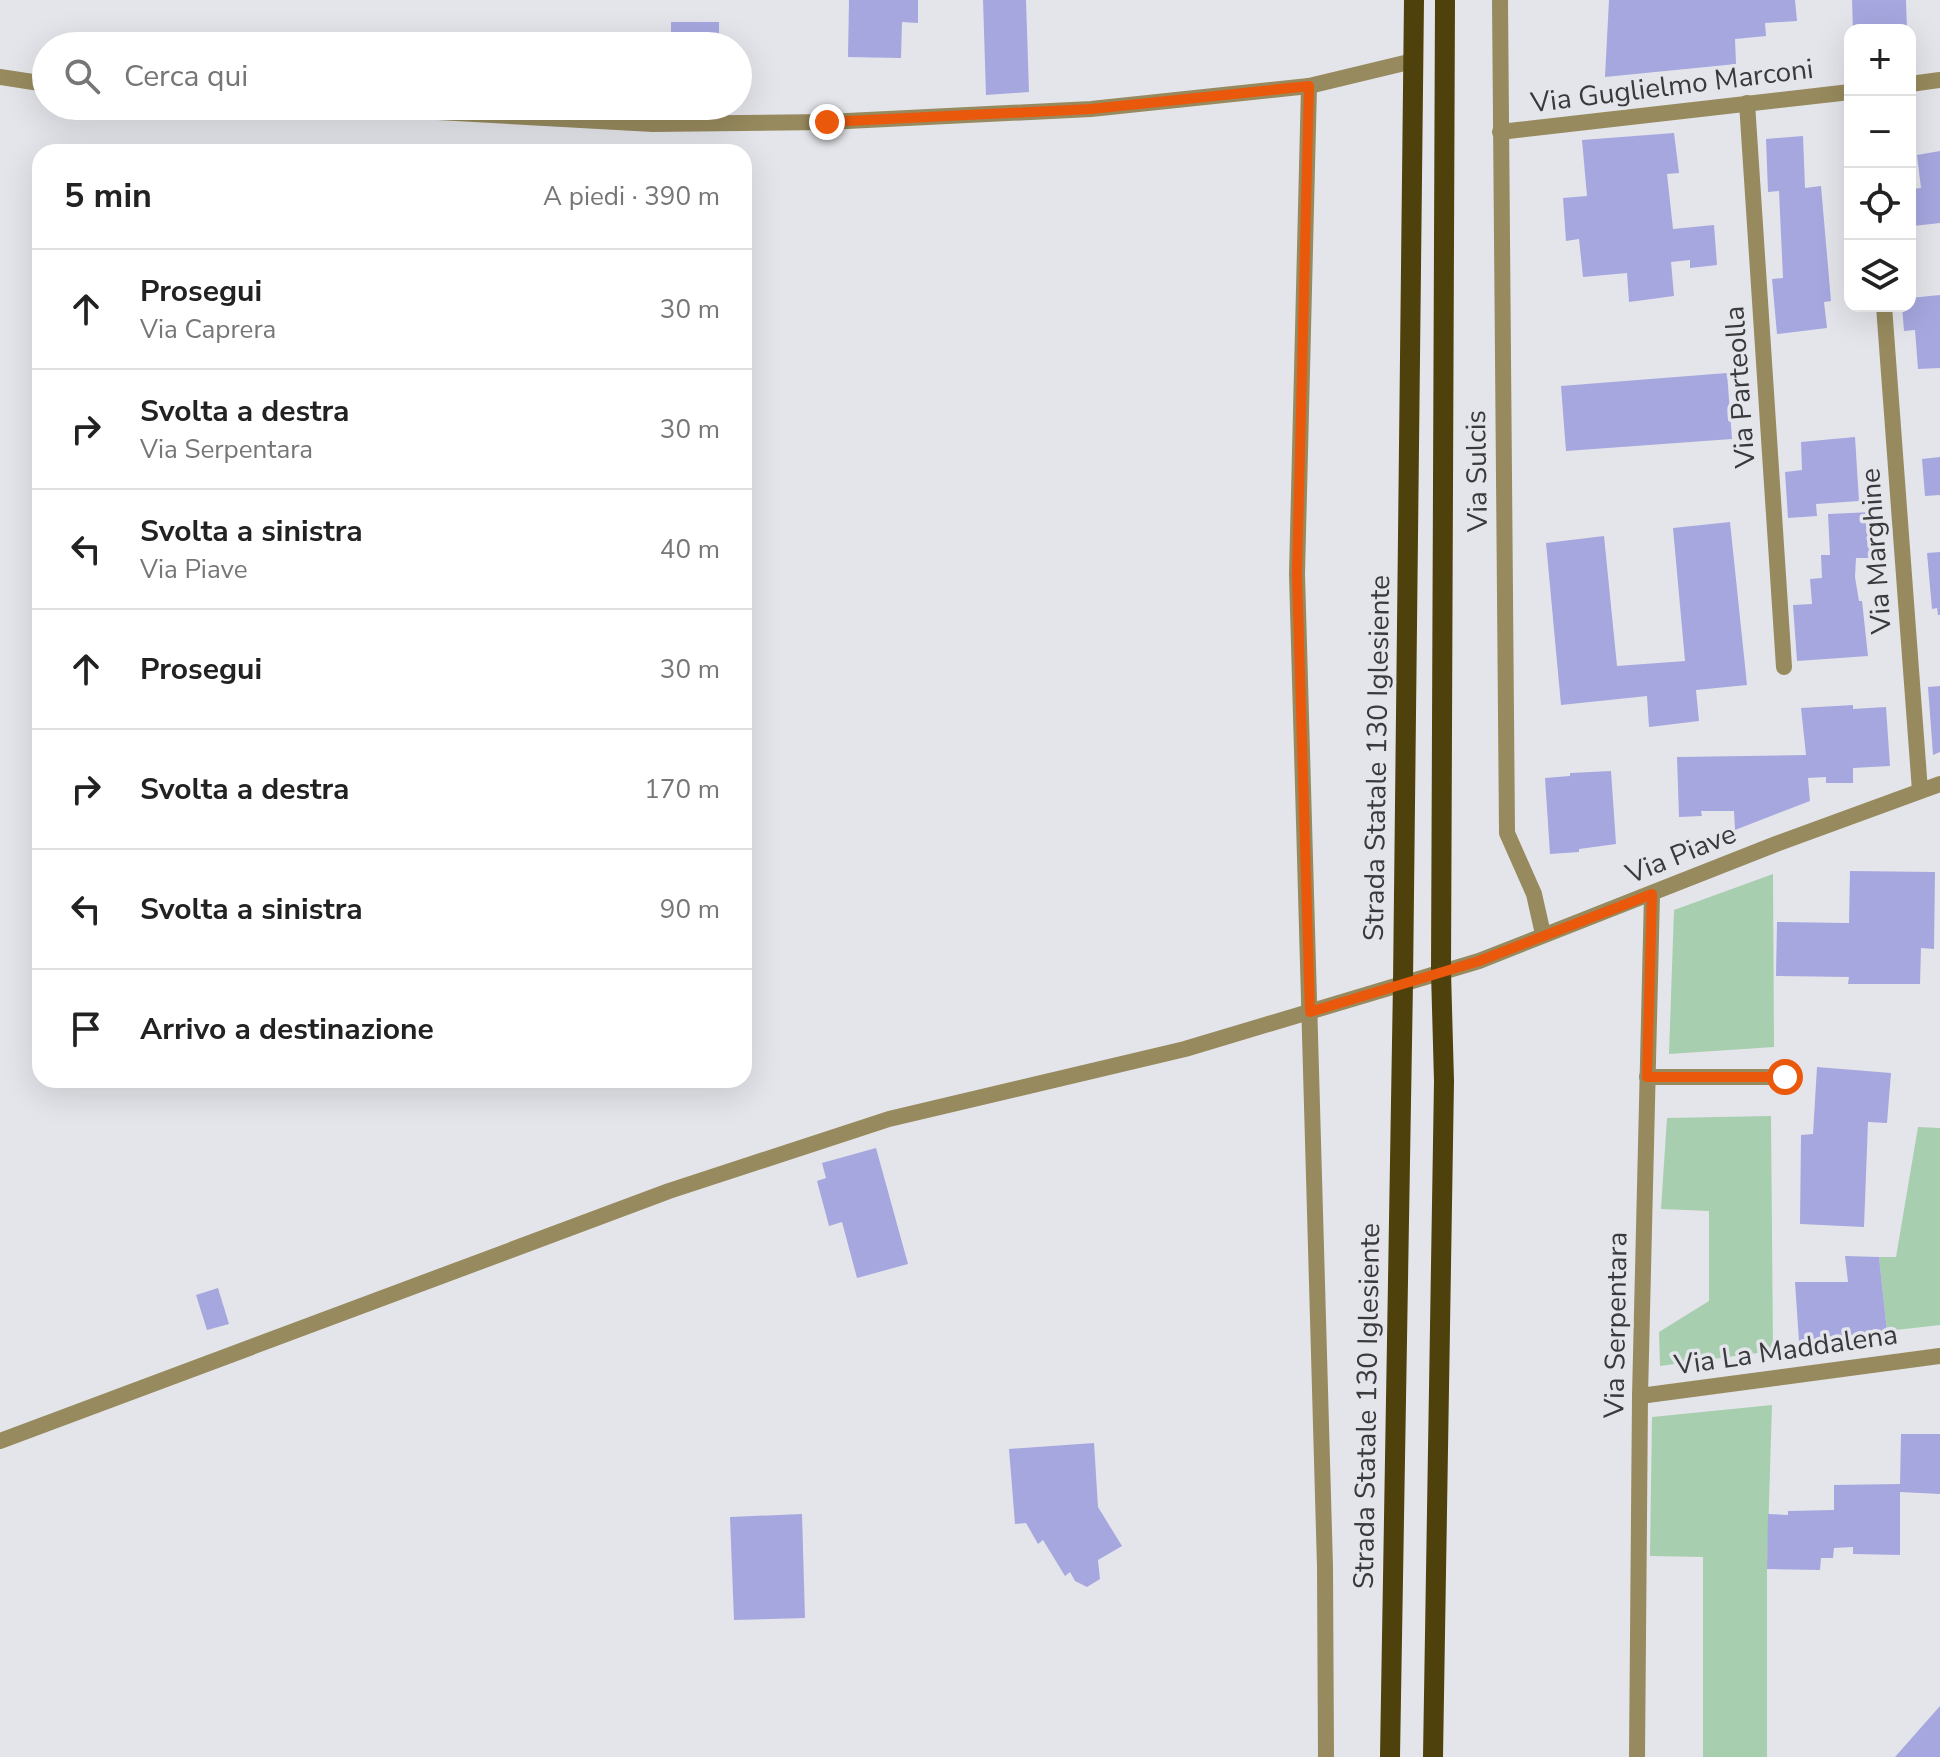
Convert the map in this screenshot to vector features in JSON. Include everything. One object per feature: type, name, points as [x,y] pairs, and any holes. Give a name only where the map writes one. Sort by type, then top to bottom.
[{"type":"main road","name":"Strada Statale 130 Iglesiente","points":[[1390,1757],[1403,983],[1414,0]]},
{"type":"main road","points":[[1433,1757],[1444,1081],[1441,972],[1445,0]]},
{"type":"street","name":"Via Sulcis","points":[[1500,0],[1507,833],[1534,894],[1543,934]]},
{"type":"street","points":[[581,120],[653,124],[827,122],[1091,109],[1309,86],[1413,61]]},
{"type":"street","points":[[0,77],[32,82]]},
{"type":"street","points":[[1916,83],[1940,80]]},
{"type":"street","points":[[1309,86],[1297,574],[1325,1567],[1326,1757]]},
{"type":"street","name":"Via Guglielmo Marconi","points":[[1500,132],[1844,93]]},
{"type":"street","name":"Via Parteolla","points":[[1747,103],[1784,667]]},
{"type":"street","name":"Via Marghine","points":[[1884,312],[1920,791]]},
{"type":"street","name":"Via Piave","points":[[0,1441],[698,1181],[889,1119],[1185,1049],[1479,961],[1776,844],[1940,784]]},
{"type":"street","name":"Via Serpentara","points":[[1637,1757],[1640,1396],[1652,894]]},
{"type":"street","points":[[1647,1077],[1785,1077]]},
{"type":"street","name":"Via La Maddalena","points":[[1640,1396],[1940,1356]]},
{"type":"green space","points":[[1773,874],[1774,1047],[1669,1054],[1674,910]]},
{"type":"green space","points":[[1771,1116],[1773,1351],[1660,1366],[1659,1332],[1709,1301],[1709,1211],[1661,1209],[1667,1118]]},
{"type":"green space","points":[[1918,1127],[1940,1128],[1940,1325],[1887,1331],[1879,1257],[1896,1257]]},
{"type":"green space","points":[[1772,1405],[1767,1569],[1767,1757],[1703,1757],[1703,1557],[1650,1556],[1652,1417]]},
{"type":"building","points":[[849,0],[918,0],[918,23],[902,22],[901,58],[848,57]]},
{"type":"building","points":[[983,0],[1026,0],[1029,92],[986,95]]},
{"type":"building","points":[[1609,0],[1795,0],[1797,21],[1765,23],[1766,36],[1735,39],[1736,64],[1605,77]]},
{"type":"building","points":[[1852,0],[1906,0],[1907,24],[1853,24]]},
{"type":"building","points":[[671,22],[719,22],[719,32],[671,32]]},
{"type":"building","points":[[1674,133],[1679,173],[1667,174],[1673,229],[1714,225],[1717,265],[1690,268],[1690,260],[1671,262],[1674,296],[1629,302],[1627,273],[1583,277],[1579,239],[1566,241],[1563,198],[1587,196],[1582,140]]},
{"type":"building","points":[[1803,136],[1805,188],[1821,186],[1831,301],[1824,302],[1827,328],[1777,334],[1772,279],[1783,278],[1779,191],[1768,192],[1766,139]]},
{"type":"building","points":[[1940,151],[1940,223],[1916,226],[1916,188],[1921,188],[1917,155]]},
{"type":"building","points":[[1940,295],[1940,368],[1918,369],[1915,330],[1904,331],[1902,312],[1916,312],[1916,297]]},
{"type":"building","points":[[1727,373],[1732,439],[1566,451],[1561,386]]},
{"type":"building","points":[[1855,437],[1859,501],[1816,504],[1817,516],[1788,518],[1785,472],[1802,470],[1801,442]]},
{"type":"building","points":[[1940,457],[1940,495],[1925,496],[1922,459]]},
{"type":"building","points":[[1872,512],[1876,558],[1856,558],[1855,577],[1859,601],[1862,601],[1868,656],[1797,661],[1793,605],[1812,604],[1810,579],[1822,578],[1821,555],[1830,555],[1828,514]]},
{"type":"building","points":[[1730,522],[1747,685],[1696,690],[1699,721],[1649,727],[1647,696],[1561,705],[1546,543],[1604,536],[1617,666],[1685,661],[1673,528]]},
{"type":"building","points":[[1940,552],[1938,615],[1937,608],[1932,609],[1927,553]]},
{"type":"building","points":[[1940,686],[1940,752],[1933,755],[1928,687]]},
{"type":"building","points":[[1853,705],[1853,709],[1886,707],[1890,766],[1853,768],[1853,783],[1826,783],[1826,777],[1808,778],[1810,801],[1735,830],[1734,811],[1701,811],[1702,816],[1679,817],[1677,757],[1806,755],[1801,708]]},
{"type":"building","points":[[1611,771],[1616,844],[1550,854],[1545,778]]},
{"type":"building","points":[[1850,871],[1935,872],[1934,949],[1921,948],[1920,984],[1848,984],[1849,977],[1776,976],[1777,922],[1849,923]]},
{"type":"building","points":[[1817,1067],[1891,1073],[1887,1123],[1868,1122],[1864,1227],[1800,1224],[1801,1135],[1813,1134]]},
{"type":"building","points":[[876,1148],[908,1264],[857,1278],[842,1222],[829,1226],[817,1181],[826,1178],[822,1163]]},
{"type":"building","points":[[1845,1256],[1879,1257],[1887,1331],[1799,1341],[1795,1282],[1848,1282]]},
{"type":"building","points":[[218,1288],[229,1324],[207,1330],[196,1295]]},
{"type":"building","points":[[1901,1434],[1940,1434],[1940,1494],[1900,1492],[1900,1555],[1853,1554],[1853,1547],[1834,1548],[1833,1558],[1821,1558],[1820,1570],[1767,1569],[1768,1514],[1834,1510],[1834,1485],[1900,1484]]},
{"type":"building","points":[[1094,1443],[1098,1507],[1122,1546],[1098,1560],[1100,1579],[1087,1587],[1075,1581],[1070,1572],[1065,1576],[1043,1540],[1038,1544],[1026,1523],[1015,1524],[1009,1449]]},
{"type":"building","points":[[802,1514],[805,1618],[734,1620],[730,1517]]},
{"type":"building","points":[[1940,1706],[1940,1757],[1895,1757]]},
{"type":"route","points":[[827,122],[1091,109],[1309,86],[1297,574],[1310,1012],[1479,961],[1652,894],[1647,1077],[1785,1077]]}]
